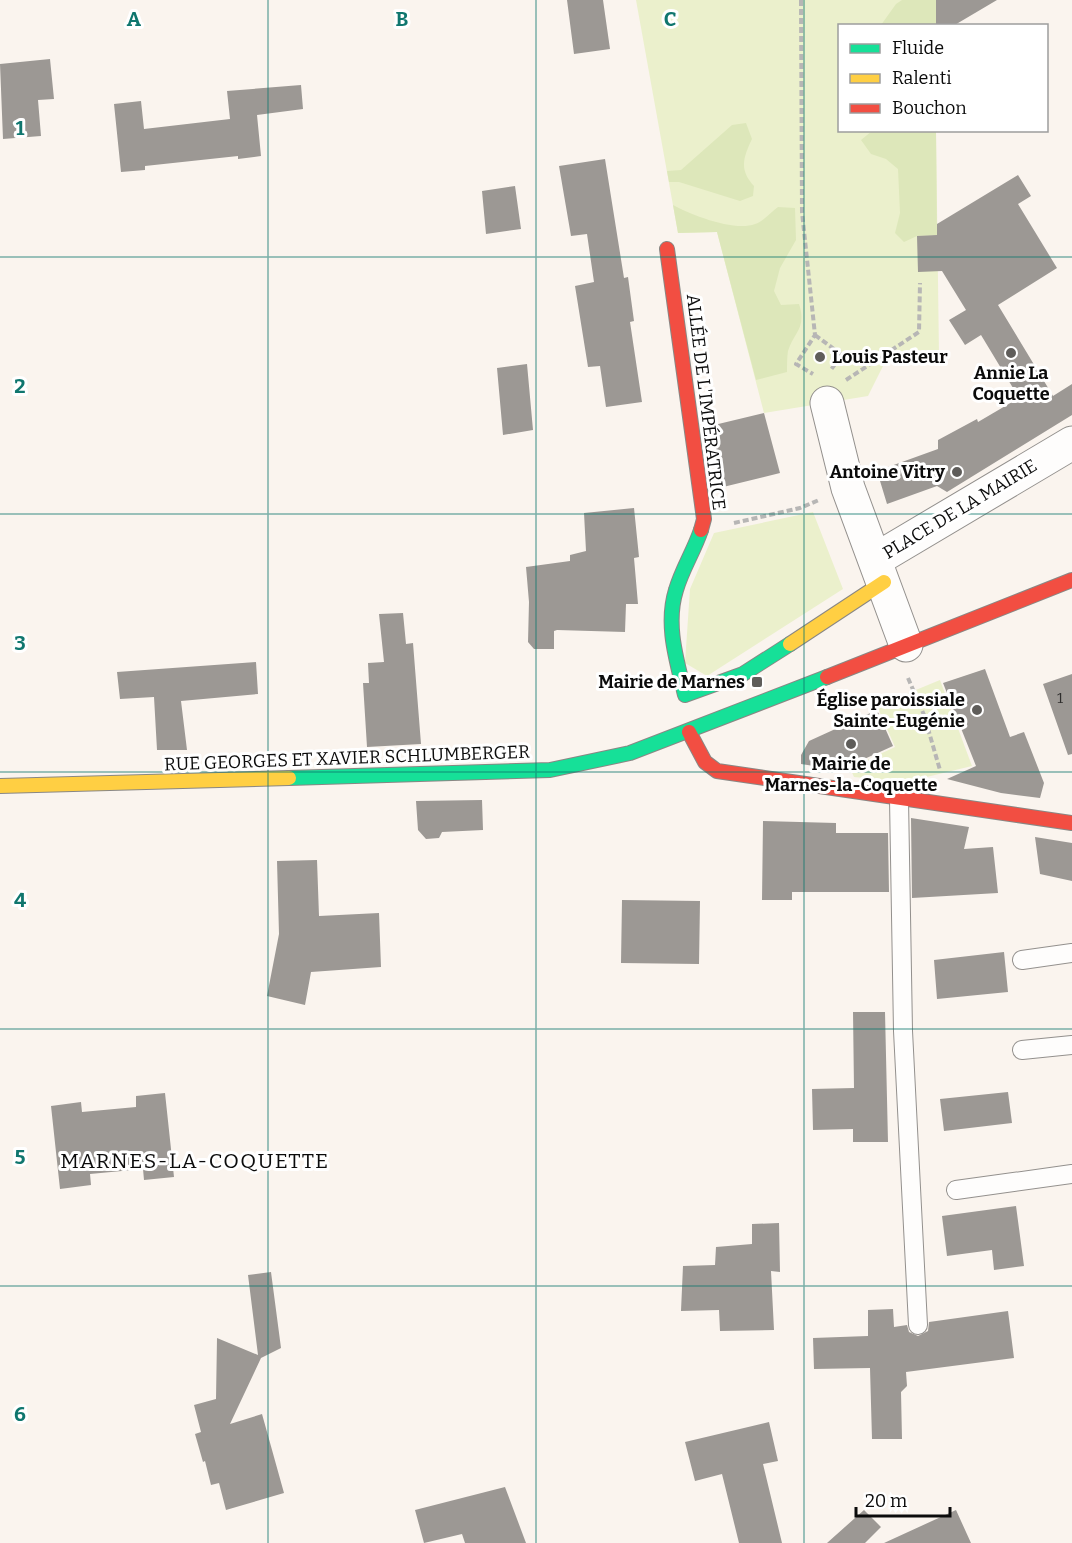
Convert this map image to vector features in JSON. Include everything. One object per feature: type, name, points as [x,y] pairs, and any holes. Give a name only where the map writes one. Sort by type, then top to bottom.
[{"type":"main road","name":"ALLÉE DE L'IMPÉRATRICE","points":[[667,249],[704,519],[702,530],[672,603],[670,628],[685,695]]},
{"type":"main road","name":"PLACE DE LA MAIRIE","points":[[685,695],[743,674],[880,571]]},
{"type":"main road","points":[[1072,580],[905,657],[690,732],[705,762],[717,771],[1072,823]]},
{"type":"main road","name":"RUE GEORGES ET XAVIER SCHLUMBERGER","points":[[0,786],[550,770],[630,753],[690,732]]},
{"type":"street","points":[[829,383],[848,488],[880,571]]},
{"type":"street","name":"PLACE DE LA MAIRIE","points":[[905,657],[880,571],[1069,445]]},
{"type":"lane","points":[[899,799],[903,1031],[918,1325]]},
{"type":"lane","points":[[1022,960],[1072,953]]},
{"type":"lane","points":[[1022,1050],[1072,1045]]},
{"type":"lane","points":[[956,1190],[1072,1174]]},
{"type":"path","points":[[801,0],[802,212],[815,335],[796,364],[829,383]]},
{"type":"path","points":[[829,383],[919,332],[920,283]]},
{"type":"path","points":[[815,335],[842,355],[829,383]]},
{"type":"path","points":[[702,530],[800,508],[848,488]]},
{"type":"path","points":[[905,657],[940,770],[936,804]]},
{"type":"green space","points":[[636,0],[936,0],[936,24],[838,24],[838,132],[936,132],[939,355],[884,364],[868,396],[764,413],[717,232],[678,233]]},
{"type":"green space","points":[[902,0],[936,0],[936,24],[882,24],[896,4]]},
{"type":"green space","points":[[746,123],[752,139],[746,152],[744,169],[754,186],[753,196],[740,201],[679,182],[669,182],[667,171],[681,170],[732,125]]},
{"type":"green space","points":[[871,132],[936,132],[937,235],[917,236],[904,242],[895,233],[900,213],[898,169],[886,159],[871,154],[861,140]]},
{"type":"green space","points":[[673,205],[702,218],[736,226],[758,223],[778,207],[795,208],[796,240],[780,268],[774,291],[781,305],[799,304],[801,312],[801,324],[788,351],[787,372],[756,380],[717,232],[678,233]]},
{"type":"green space","points":[[813,512],[843,589],[707,676],[685,663],[690,589],[714,533]]},
{"type":"green space","points":[[940,680],[972,766],[906,782],[854,777],[850,768],[895,747],[877,706]]},
{"type":"building","points":[[567,0],[603,0],[610,49],[574,54]]},
{"type":"building","points":[[936,0],[997,0],[956,24],[936,24]]},
{"type":"building","points":[[50,59],[54,99],[38,100],[41,136],[3,139],[0,64]]},
{"type":"building","points":[[301,85],[303,109],[257,115],[261,156],[238,159],[238,156],[145,166],[145,170],[121,172],[114,104],[141,101],[144,129],[230,119],[227,91]]},
{"type":"building","points":[[605,159],[624,278],[628,277],[634,321],[630,322],[642,402],[606,407],[600,366],[588,367],[575,286],[594,282],[587,234],[571,236],[559,166]]},
{"type":"building","points":[[1018,175],[1031,196],[1018,204],[1057,268],[998,305],[1053,396],[1072,384],[1072,415],[947,492],[937,486],[887,504],[877,471],[938,449],[938,440],[977,419],[978,422],[1019,398],[981,335],[965,345],[949,320],[966,310],[942,271],[918,272],[917,236],[937,235],[937,224]]},
{"type":"building","points":[[515,186],[521,229],[486,234],[482,191]]},
{"type":"building","points":[[527,364],[533,430],[503,435],[497,368]]},
{"type":"building","points":[[764,413],[780,473],[719,488],[710,426]]},
{"type":"building","points":[[634,508],[639,557],[634,558],[638,604],[626,604],[625,632],[557,630],[554,631],[554,649],[534,649],[528,642],[529,602],[526,567],[570,561],[570,555],[586,551],[584,513]]},
{"type":"building","points":[[403,613],[406,644],[413,643],[421,744],[367,747],[363,683],[369,683],[368,663],[384,662],[379,614]]},
{"type":"building","points":[[256,662],[258,694],[181,701],[187,750],[157,750],[154,697],[120,699],[117,672]]},
{"type":"building","name":"Église paroissiale Sainte-Eugénie","points":[[985,669],[1010,737],[1024,732],[1044,783],[1040,798],[1001,793],[947,779],[976,766],[943,683]]},
{"type":"building","points":[[1072,674],[1072,754],[1068,755],[1043,684]]},
{"type":"building","name":"Mairie de Marnes-la-Coquette","points":[[877,710],[893,746],[840,770],[801,764],[801,755],[809,741]]},
{"type":"building","points":[[482,800],[483,830],[442,832],[439,838],[426,839],[418,830],[416,801]]},
{"type":"building","points":[[911,818],[969,827],[964,849],[993,847],[998,893],[912,898]]},
{"type":"building","points":[[763,821],[836,823],[836,833],[888,833],[889,892],[792,892],[792,900],[762,900]]},
{"type":"building","points":[[1035,837],[1072,843],[1072,881],[1040,874]]},
{"type":"building","points":[[317,860],[319,916],[379,913],[381,967],[311,972],[305,1005],[267,996],[279,934],[277,861]]},
{"type":"building","points":[[622,900],[700,901],[699,964],[621,963]]},
{"type":"building","points":[[1004,952],[1008,992],[937,999],[934,960]]},
{"type":"building","points":[[853,1012],[885,1012],[888,1142],[853,1142],[853,1129],[813,1130],[812,1089],[854,1088]]},
{"type":"building","points":[[1008,1092],[1012,1123],[944,1131],[940,1099]]},
{"type":"building","points":[[165,1093],[174,1177],[144,1180],[143,1169],[90,1174],[91,1185],[60,1189],[51,1106],[81,1102],[82,1112],[136,1107],[136,1096]]},
{"type":"building","points":[[1016,1206],[1024,1266],[994,1270],[992,1250],[947,1256],[942,1216]]},
{"type":"building","points":[[779,1223],[780,1272],[771,1271],[774,1330],[720,1331],[719,1310],[681,1311],[683,1266],[715,1265],[716,1247],[752,1244],[752,1224]]},
{"type":"building","points":[[271,1272],[281,1348],[261,1358],[230,1424],[262,1414],[284,1493],[226,1510],[219,1483],[211,1485],[205,1461],[203,1462],[195,1434],[201,1432],[194,1405],[216,1399],[217,1338],[258,1355],[248,1275]]},
{"type":"building","points":[[893,1309],[894,1327],[907,1325],[909,1332],[918,1336],[928,1331],[929,1322],[1008,1311],[1014,1358],[906,1372],[907,1386],[901,1392],[902,1439],[872,1439],[870,1368],[814,1369],[813,1338],[868,1336],[868,1310]]},
{"type":"building","points":[[769,1422],[778,1461],[763,1464],[782,1543],[739,1543],[722,1474],[695,1481],[685,1442]]},
{"type":"building","points":[[505,1487],[526,1543],[465,1543],[462,1534],[424,1543],[415,1510]]},
{"type":"building","points":[[864,1510],[881,1527],[865,1543],[827,1543]]},
{"type":"building","points":[[956,1510],[971,1543],[884,1543]]},
{"type":"traffic: fast","points":[[701,530],[679,582],[673,603],[673,643],[685,695],[743,674],[790,644]]},
{"type":"traffic: fast","points":[[289,778],[550,770],[630,753],[827,677]]},
{"type":"traffic: slow","points":[[790,644],[884,582]]},
{"type":"traffic: slow","points":[[0,786],[289,778]]},
{"type":"traffic: jam","points":[[667,249],[704,519],[701,530]]},
{"type":"traffic: jam","points":[[827,677],[1072,580]]},
{"type":"traffic: jam","points":[[689,732],[705,762],[717,771],[1072,823]]},
{"type":"place","name":"Annie La Coquette","points":[[1011,353]]},
{"type":"place","name":"Louis Pasteur","points":[[820,357]]},
{"type":"place","name":"Antoine Vitry","points":[[957,472]]},
{"type":"place","name":"Mairie de Marnes","points":[[757,682]]},
{"type":"place","name":"Église paroissiale Sainte-Eugénie","points":[[977,710]]},
{"type":"place","name":"Mairie de Marnes-la-Coquette","points":[[851,744]]},
{"type":"district","name":"MARNES-LA-COQUETTE","points":[[195,1161]]}]
